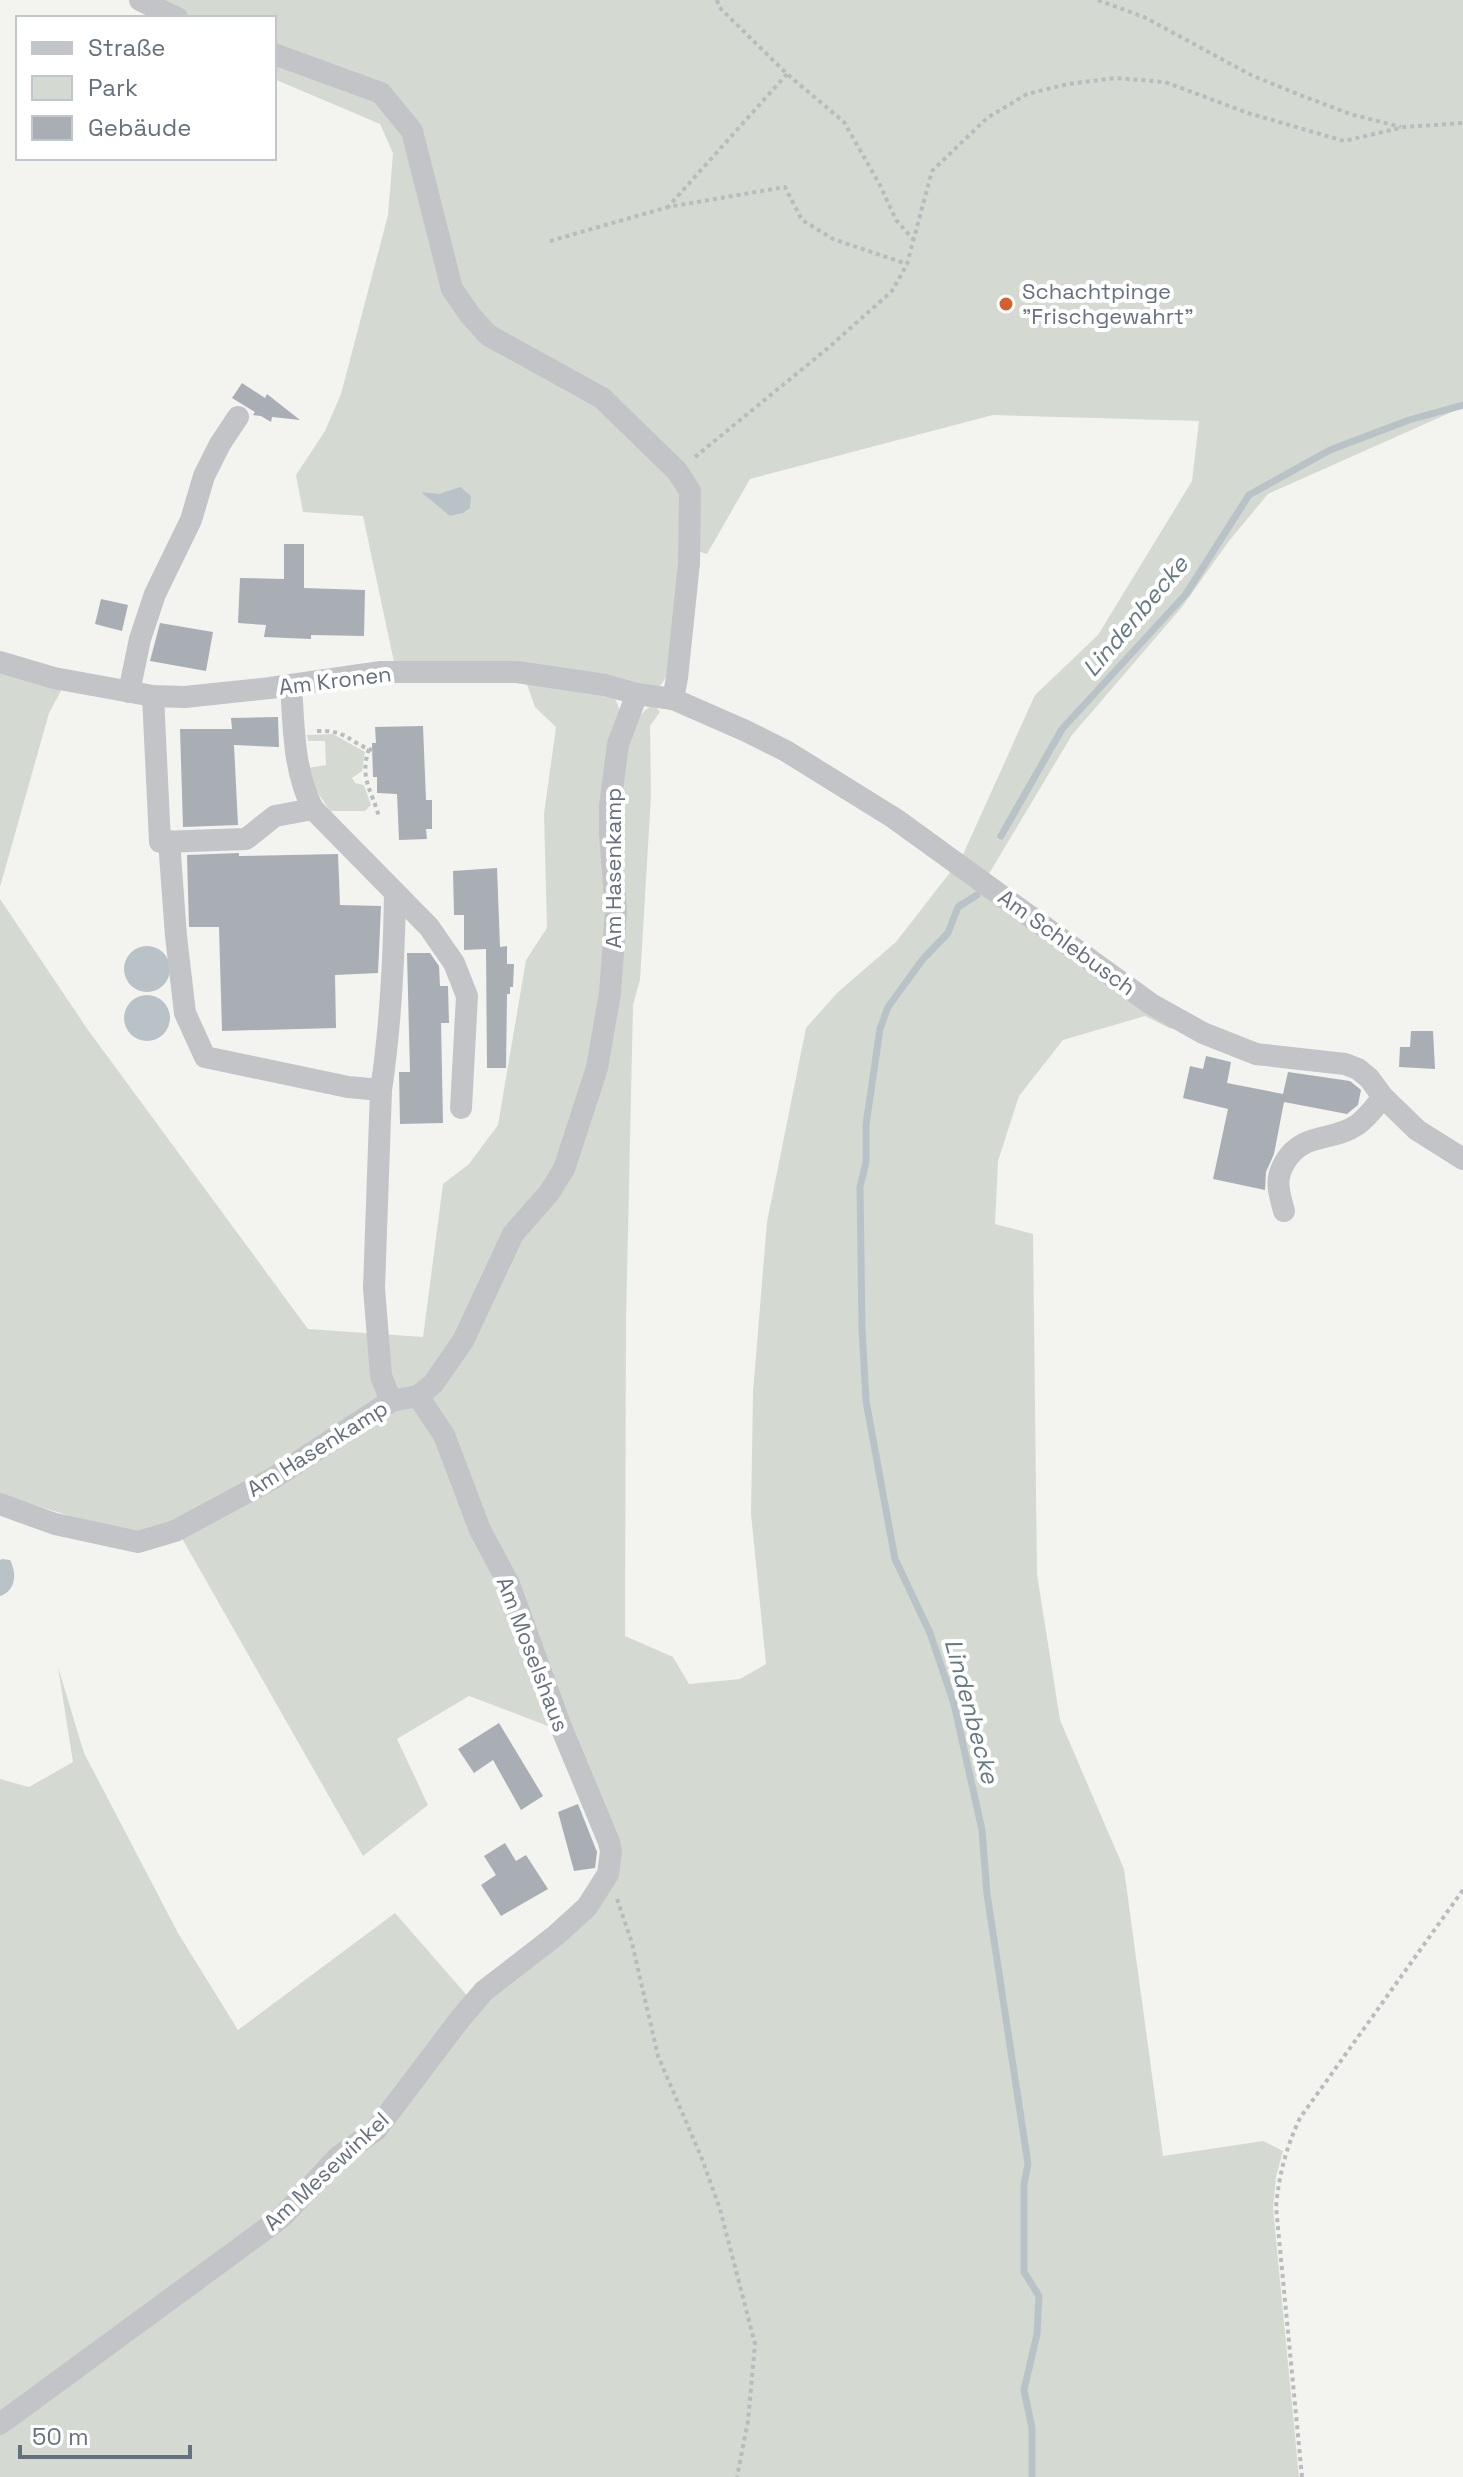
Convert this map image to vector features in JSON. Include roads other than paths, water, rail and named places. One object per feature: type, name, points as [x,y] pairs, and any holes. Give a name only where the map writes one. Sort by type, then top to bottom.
[{"type":"street","points":[[140,0],[173,16]]},
{"type":"street","points":[[276,55],[381,93],[390,101],[412,131],[452,289],[470,315],[488,335],[602,398],[677,471],[690,491],[692,511],[687,577],[673,699]]},
{"type":"street","points":[[129,692],[140,639],[155,594],[191,520],[204,476],[238,417]]},
{"type":"street","name":"Am Kronen","points":[[0,662],[54,678],[153,696],[185,697],[381,672],[517,672],[673,699]]},
{"type":"street","points":[[291,685],[296,763],[303,789],[313,809],[429,927],[454,963],[467,996],[461,1108]]},
{"type":"street","name":"Am Hasenkamp","points":[[0,1504],[55,1524],[138,1542],[175,1531],[272,1479],[391,1401],[418,1396],[433,1384],[463,1341],[513,1234],[549,1193],[564,1169],[597,1068],[610,993],[616,912],[610,806],[618,744],[637,694]]},
{"type":"street","points":[[153,696],[160,842],[246,839],[275,816],[313,809]]},
{"type":"street","name":"Am Schlebusch","points":[[673,699],[786,751],[894,818],[1180,1022],[1256,1054],[1345,1064],[1358,1069],[1417,1130],[1463,1159]]},
{"type":"street","points":[[169,841],[185,1013],[205,1057],[348,1087],[381,1090]]},
{"type":"street","points":[[391,1401],[381,1376],[374,1288],[381,1090],[394,963],[395,894]]},
{"type":"street","points":[[1284,1211],[1277,1186],[1281,1168],[1291,1151],[1309,1141],[1356,1126],[1383,1097]]},
{"type":"street","name":"Am Moselshaus","points":[[418,1396],[444,1435],[480,1530],[509,1584],[561,1727],[609,1842],[608,1874]]},
{"type":"street","name":"Am Mesewinkel","points":[[0,2424],[282,2217],[338,2157],[376,2130],[484,1991],[587,1907],[608,1874]]},
{"type":"waterway","name":"Lindenbecke","points":[[1001,836],[1062,729],[1186,594],[1249,495],[1330,450],[1409,420],[1463,405]]},
{"type":"waterway","name":"Lindenbecke","points":[[977,895],[958,907],[948,933],[923,959],[888,1007],[880,1029],[866,1125],[866,1162],[860,1187],[862,1328],[866,1401],[895,1559],[930,1633],[954,1704],[982,1830],[987,1894],[1028,2164],[1024,2184],[1024,2272],[1039,2296],[1037,2334],[1024,2390],[1032,2428],[1032,2477]]},
{"type":"place","name":"Schachtpinge \"Frischgewahrt\"","points":[[1006,304]]}]
